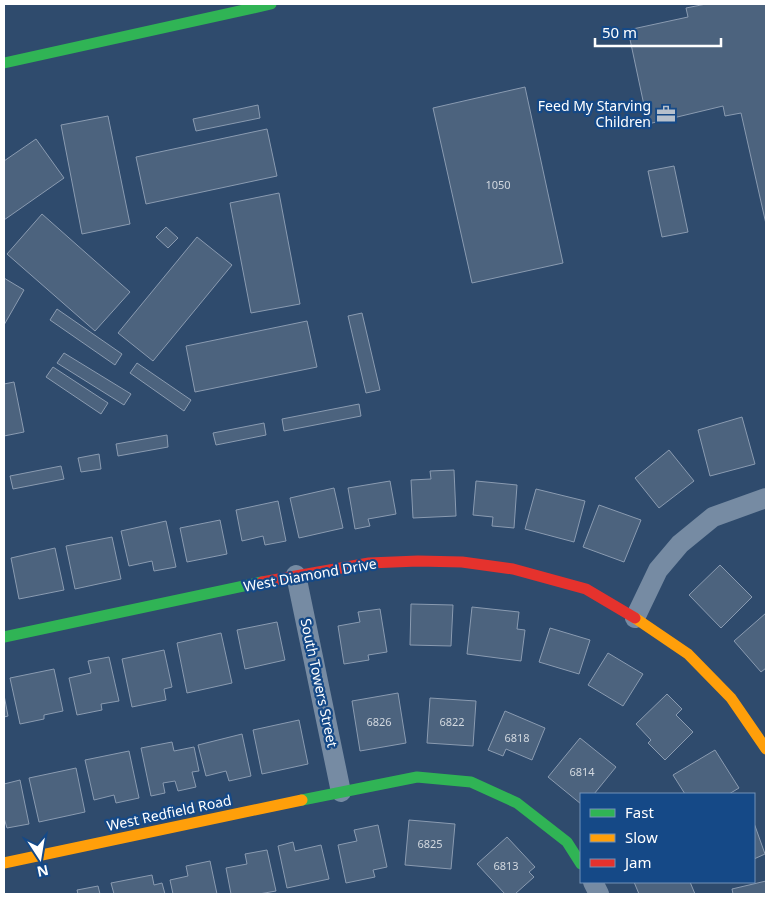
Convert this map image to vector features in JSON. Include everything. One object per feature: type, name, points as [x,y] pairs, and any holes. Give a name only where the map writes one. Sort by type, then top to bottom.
[{"type":"street","points":[[4,63],[271,4]]},
{"type":"street","points":[[635,618],[658,570],[680,544],[713,517],[766,498]]},
{"type":"street","name":"West Diamond Drive","points":[[4,637],[296,575],[369,563],[462,562],[513,570],[586,589],[635,618],[688,654],[731,698],[766,749]]},
{"type":"street","name":"South Towers Street","points":[[296,575],[341,792]]},
{"type":"street","name":"West Redfield Road","points":[[4,863],[341,792],[417,778],[472,782],[517,803],[567,842],[580,862]]},
{"type":"building","name":"Feed My Starving Children","points":[[706,4],[766,4],[766,224],[741,113],[725,116],[723,106],[648,124],[628,30],[688,17],[686,8]]},
{"type":"building","points":[[525,87],[563,263],[472,283],[433,108]]},
{"type":"building","points":[[258,105],[260,118],[196,131],[193,119]]},
{"type":"building","points":[[108,116],[130,224],[82,234],[61,125]]},
{"type":"building","points":[[267,129],[277,176],[146,204],[136,157]]},
{"type":"building","points":[[36,139],[64,178],[4,220],[4,161]]},
{"type":"building","points":[[674,166],[688,232],[662,237],[648,171]]},
{"type":"building","points":[[279,193],[300,304],[251,313],[230,203]]},
{"type":"building","points":[[42,214],[130,292],[95,331],[7,254]]},
{"type":"building","points":[[166,227],[178,238],[168,248],[156,237]]},
{"type":"building","points":[[197,237],[232,265],[153,361],[118,333]]},
{"type":"building","points":[[4,278],[24,290],[4,325]]},
{"type":"building","points":[[57,309],[122,354],[115,365],[50,320]]},
{"type":"building","points":[[362,313],[380,390],[366,393],[348,316]]},
{"type":"building","points":[[307,321],[317,367],[195,392],[186,346]]},
{"type":"building","points":[[64,353],[131,394],[124,405],[57,363]]},
{"type":"building","points":[[137,363],[191,400],[184,411],[130,373]]},
{"type":"building","points":[[53,367],[108,403],[101,414],[46,377]]},
{"type":"building","points":[[14,382],[24,432],[4,436],[4,384]]},
{"type":"building","points":[[359,404],[361,416],[284,431],[282,419]]},
{"type":"building","points":[[742,417],[755,464],[710,476],[698,430]]},
{"type":"building","points":[[264,423],[266,435],[216,445],[213,433]]},
{"type":"building","points":[[167,435],[168,447],[118,456],[116,444]]},
{"type":"building","points":[[669,450],[694,481],[659,508],[635,478]]},
{"type":"building","points":[[99,454],[101,469],[81,472],[78,458]]},
{"type":"building","points":[[61,466],[64,479],[13,489],[10,476]]},
{"type":"building","points":[[454,470],[456,516],[413,518],[411,480],[431,479],[430,471]]},
{"type":"building","points":[[390,481],[396,514],[368,519],[370,526],[355,529],[348,488]]},
{"type":"building","points":[[476,481],[517,485],[514,528],[492,526],[493,517],[473,515]]},
{"type":"building","points":[[334,488],[343,528],[299,538],[290,498]]},
{"type":"building","points":[[536,489],[585,501],[574,542],[525,529]]},
{"type":"building","points":[[278,501],[286,541],[265,545],[263,536],[242,541],[236,510]]},
{"type":"building","points":[[599,505],[641,520],[624,562],[583,547]]},
{"type":"building","points":[[220,520],[227,554],[187,562],[180,528]]},
{"type":"building","points":[[166,521],[176,567],[154,571],[152,561],[129,566],[121,531]]},
{"type":"building","points":[[112,537],[121,579],[75,589],[66,546]]},
{"type":"building","points":[[55,548],[64,590],[19,599],[11,558]]},
{"type":"building","points":[[720,565],[752,597],[721,628],[689,595]]},
{"type":"building","points":[[411,604],[453,605],[451,646],[410,645]]},
{"type":"building","points":[[472,607],[519,612],[517,629],[525,630],[521,661],[467,654]]},
{"type":"building","points":[[380,609],[387,652],[368,655],[369,660],[344,664],[338,626],[360,622],[358,612]]},
{"type":"building","points":[[766,613],[766,668],[761,672],[734,641]]},
{"type":"building","points":[[277,622],[285,660],[245,669],[237,630]]},
{"type":"building","points":[[550,628],[590,640],[579,674],[539,662]]},
{"type":"building","points":[[221,633],[232,683],[187,693],[177,643]]},
{"type":"building","points":[[164,650],[172,687],[164,689],[166,700],[132,707],[122,659]]},
{"type":"building","points":[[608,653],[643,674],[623,706],[588,685]]},
{"type":"building","points":[[109,657],[119,701],[101,704],[102,710],[77,715],[69,678],[91,673],[88,661]]},
{"type":"building","points":[[54,669],[63,711],[44,715],[44,719],[20,724],[10,678]]},
{"type":"building","points":[[398,693],[406,743],[360,751],[352,701]]},
{"type":"building","points":[[667,694],[682,709],[676,715],[693,732],[665,760],[648,743],[651,740],[636,724]]},
{"type":"building","points":[[4,695],[8,716],[4,717]]},
{"type":"building","points":[[430,698],[476,701],[473,746],[427,743]]},
{"type":"building","points":[[505,711],[545,728],[532,760],[506,749],[503,756],[488,750]]},
{"type":"building","points":[[299,720],[308,764],[262,774],[253,730]]},
{"type":"building","points":[[242,734],[251,776],[229,781],[226,771],[206,776],[198,745]]},
{"type":"building","points":[[580,738],[616,767],[595,793],[580,793],[580,803],[548,777]]},
{"type":"building","points":[[172,742],[174,751],[194,747],[199,771],[192,772],[196,787],[178,791],[175,781],[163,783],[165,793],[151,796],[141,748]]},
{"type":"building","points":[[715,750],[739,788],[731,793],[684,793],[673,775]]},
{"type":"building","points":[[129,751],[139,798],[116,803],[114,795],[94,800],[85,760]]},
{"type":"building","points":[[76,768],[85,812],[39,822],[29,778]]},
{"type":"building","points":[[20,780],[29,824],[7,828],[4,818],[4,784]]},
{"type":"building","points":[[409,820],[455,824],[451,869],[405,865]]},
{"type":"building","points":[[378,825],[387,867],[373,870],[375,877],[346,883],[338,845],[357,841],[354,830]]},
{"type":"building","points":[[755,826],[765,854],[755,859]]},
{"type":"building","points":[[507,837],[535,867],[529,872],[534,877],[515,894],[505,894],[477,864]]},
{"type":"building","points":[[293,842],[295,851],[321,845],[329,879],[287,888],[278,846]]},
{"type":"building","points":[[267,850],[276,891],[259,894],[231,894],[226,868],[247,864],[245,854]]},
{"type":"building","points":[[210,861],[217,894],[173,894],[170,880],[188,876],[186,866]]},
{"type":"building","points":[[152,875],[154,885],[162,883],[165,894],[114,894],[111,883]]},
{"type":"building","points":[[766,881],[766,894],[733,894],[732,889]]},
{"type":"building","points":[[634,883],[690,883],[695,894],[639,894]]},
{"type":"building","points":[[98,886],[100,894],[78,894],[77,890]]},
{"type":"traffic: fast","points":[[4,63],[271,4]]},
{"type":"traffic: fast","points":[[4,637],[262,582]]},
{"type":"traffic: fast","points":[[302,800],[417,777],[471,782],[517,803],[567,842],[580,862]]},
{"type":"traffic: slow","points":[[635,618],[688,654],[731,698],[766,749]]},
{"type":"traffic: slow","points":[[4,863],[302,800]]},
{"type":"traffic: jam","points":[[262,582],[369,563],[462,562],[513,569],[586,589],[635,618]]},
{"type":"place","name":"Feed My Starving Children","points":[[666,114]]}]
